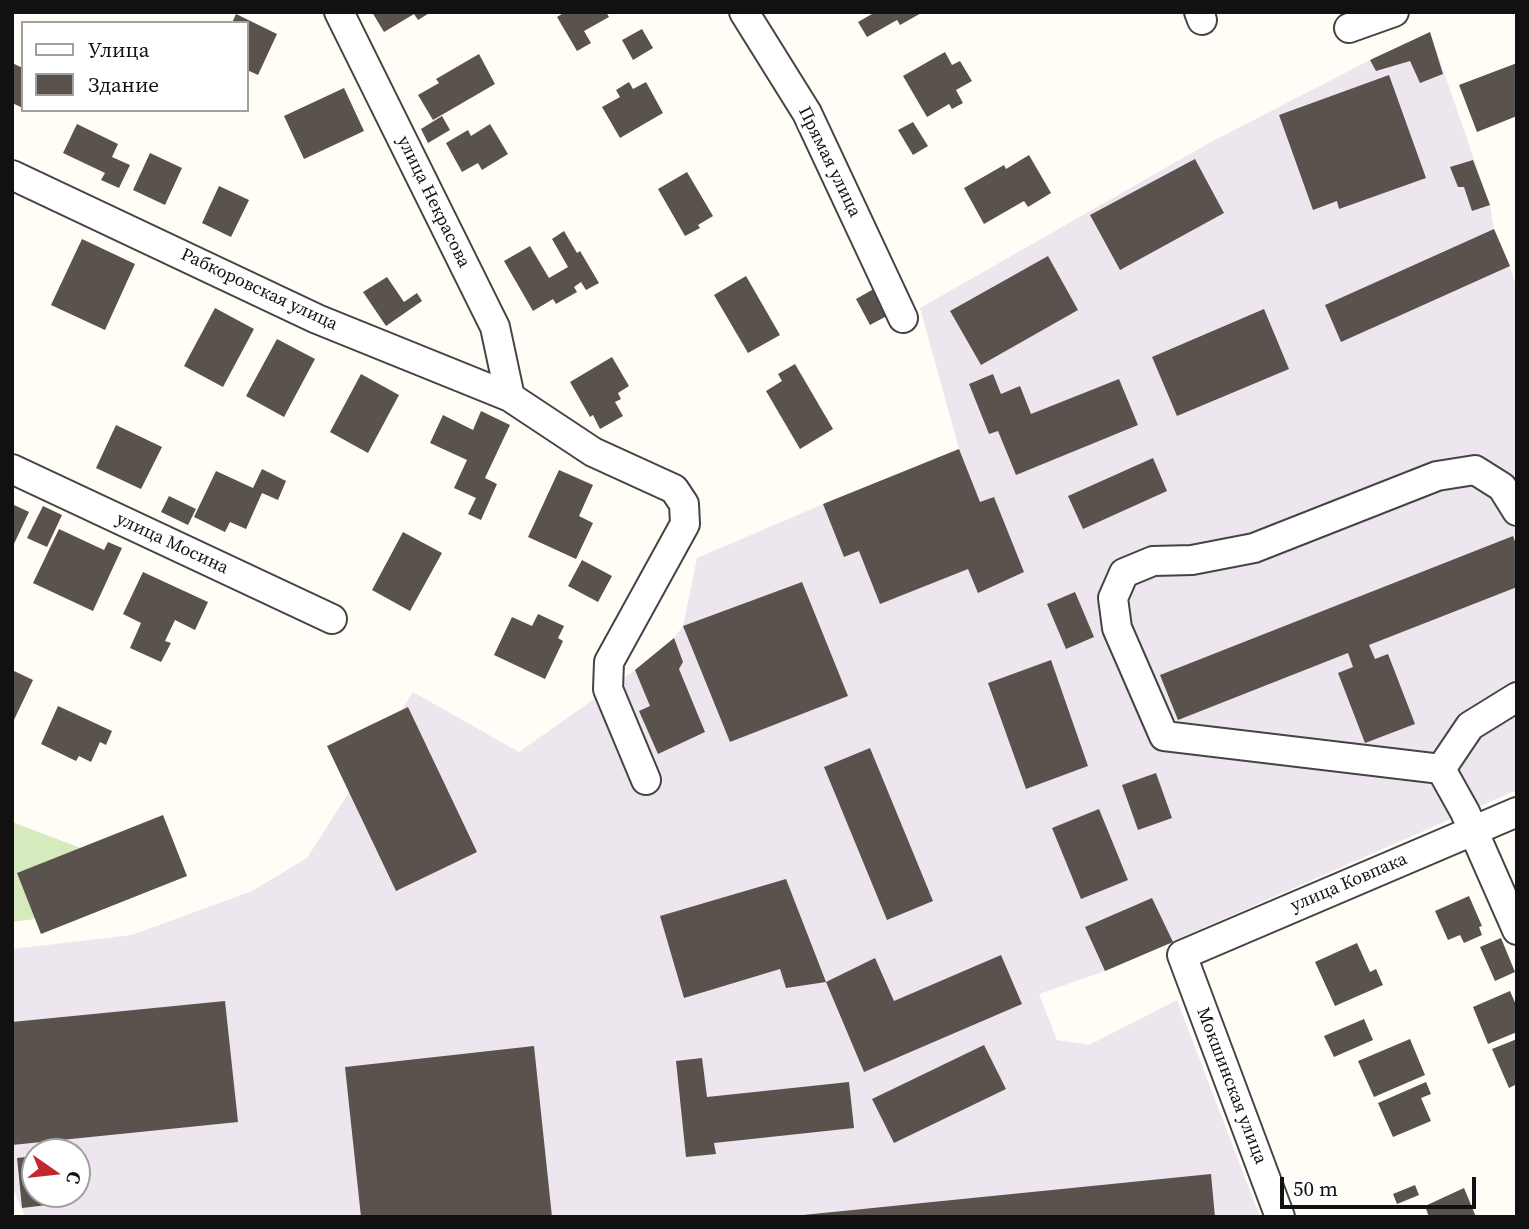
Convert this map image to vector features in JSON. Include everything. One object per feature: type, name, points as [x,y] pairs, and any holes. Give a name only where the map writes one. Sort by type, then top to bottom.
[{"type":"street","name":"улица Некрасова","points":[[339,12],[495,327],[510,397]]},
{"type":"street","name":"Прямая улица","points":[[744,12],[807,113],[903,318]]},
{"type":"street","points":[[1349,28],[1394,12]]},
{"type":"street","name":"Рабкоровская улица","points":[[12,175],[317,319],[510,397],[593,452],[674,489],[684,505],[685,524],[609,662],[608,690],[646,780]]},
{"type":"street","name":"улица Мосина","points":[[12,470],[332,619]]},
{"type":"street","points":[[1441,769],[1164,736],[1117,628],[1113,598],[1124,573],[1153,561],[1192,560],[1254,548],[1437,476],[1475,470],[1502,487],[1517,511]]},
{"type":"street","points":[[1441,769],[1470,726],[1517,697]]},
{"type":"street","points":[[1441,769],[1517,930]]},
{"type":"street","name":"улица Ковпака","points":[[1182,955],[1517,811]]},
{"type":"street","name":"Мокшинская улица","points":[[1182,955],[1280,1217]]},
{"type":"shaded area","points":[[1430,32],[1490,205],[1494,229],[1517,290],[1517,790],[1105,971],[1039,994],[1057,1040],[1089,1045],[1177,1000],[1260,1217],[25,1217],[21,1208],[91,1208],[91,1138],[21,1138],[21,1207],[12,1186],[12,949],[132,935],[252,891],[307,858],[413,692],[519,752],[635,670],[674,638],[683,626],[697,558],[959,449],[920,308],[1211,142]]},
{"type":"green space","points":[[12,822],[91,852],[74,914],[12,922]]},
{"type":"building","points":[[372,12],[431,12],[418,20],[414,14],[384,32]]},
{"type":"building","points":[[565,12],[606,12],[609,17],[584,31],[591,43],[577,51],[557,17]]},
{"type":"building","points":[[871,12],[923,12],[900,25],[897,20],[867,37],[858,22],[872,14]]},
{"type":"building","points":[[236,14],[277,34],[258,75],[248,70],[248,21],[233,21]]},
{"type":"building","points":[[642,29],[653,48],[633,60],[622,40]]},
{"type":"building","points":[[1430,32],[1443,74],[1420,83],[1410,61],[1376,71],[1370,60]]},
{"type":"building","points":[[945,52],[952,65],[960,61],[972,81],[956,90],[963,103],[952,109],[949,104],[927,117],[903,76]]},
{"type":"building","points":[[479,54],[495,84],[433,120],[418,95],[439,83],[436,79]]},
{"type":"building","points":[[12,63],[21,67],[21,107],[12,103]]},
{"type":"building","points":[[1517,63],[1517,116],[1477,132],[1459,85]]},
{"type":"building","points":[[1389,75],[1426,178],[1339,209],[1337,201],[1313,210],[1279,115]]},
{"type":"building","points":[[629,82],[633,89],[646,82],[663,113],[620,138],[602,107],[620,97],[616,90]]},
{"type":"building","points":[[344,88],[364,131],[304,159],[284,116]]},
{"type":"building","points":[[442,116],[450,130],[428,143],[421,129]]},
{"type":"building","points":[[913,122],[928,146],[913,155],[898,130]]},
{"type":"building","points":[[77,124],[118,144],[112,157],[130,165],[119,188],[101,180],[105,173],[63,153]]},
{"type":"building","points":[[490,124],[508,154],[482,170],[478,163],[462,172],[446,143],[468,130],[471,136]]},
{"type":"building","points":[[150,153],[182,168],[165,205],[133,190]]},
{"type":"building","points":[[1029,155],[1051,193],[1028,207],[1024,201],[984,224],[964,188],[1004,165],[1006,169]]},
{"type":"building","points":[[1195,159],[1224,213],[1120,270],[1090,215]]},
{"type":"building","points":[[1473,160],[1490,205],[1472,211],[1464,187],[1458,187],[1450,167]]},
{"type":"building","points":[[687,172],[713,216],[698,225],[700,228],[685,236],[658,189]]},
{"type":"building","points":[[219,186],[249,200],[231,237],[202,223]]},
{"type":"building","points":[[1494,229],[1510,266],[1341,342],[1325,305]]},
{"type":"building","points":[[564,231],[577,253],[580,251],[599,283],[586,290],[581,282],[574,287],[577,292],[556,304],[553,299],[533,311],[504,261],[530,246],[549,278],[568,267],[552,239]]},
{"type":"building","points":[[82,239],[135,264],[105,330],[51,305]]},
{"type":"building","points":[[1048,256],[1078,310],[981,365],[950,311]]},
{"type":"building","points":[[746,276],[780,335],[748,353],[714,295]]},
{"type":"building","points":[[387,277],[404,302],[417,293],[422,301],[386,326],[363,292]]},
{"type":"building","points":[[879,286],[894,312],[870,325],[856,299]]},
{"type":"building","points":[[215,308],[254,329],[223,387],[184,366]]},
{"type":"building","points":[[1264,309],[1289,369],[1177,416],[1152,357]]},
{"type":"building","points":[[277,339],[315,359],[284,417],[246,396]]},
{"type":"building","points":[[612,357],[629,386],[618,393],[621,399],[615,402],[623,416],[600,429],[570,382]]},
{"type":"building","points":[[795,364],[833,429],[800,449],[766,391],[782,381],[778,374]]},
{"type":"building","points":[[361,374],[399,395],[368,453],[330,432]]},
{"type":"building","points":[[993,374],[1001,394],[1020,386],[1031,414],[1119,379],[1138,425],[1016,475],[998,431],[989,434],[969,384]]},
{"type":"building","points":[[481,411],[510,425],[485,478],[497,484],[481,520],[468,514],[476,498],[454,488],[467,460],[430,443],[443,415],[473,430]]},
{"type":"building","points":[[116,425],[162,447],[141,489],[96,468]]},
{"type":"building","points":[[959,449],[980,502],[994,497],[1024,572],[978,593],[968,569],[880,604],[859,551],[844,557],[823,504]]},
{"type":"building","points":[[1153,458],[1167,491],[1083,529],[1068,496]]},
{"type":"building","points":[[262,469],[286,481],[278,500],[262,493],[246,529],[230,522],[225,532],[194,517],[216,471],[253,488]]},
{"type":"building","points":[[559,470],[593,485],[579,516],[593,523],[576,559],[528,537]]},
{"type":"building","points":[[169,496],[196,509],[188,525],[161,512]]},
{"type":"building","points":[[12,504],[29,512],[12,548]]},
{"type":"building","points":[[43,506],[62,515],[47,547],[27,538]]},
{"type":"building","points":[[59,529],[104,550],[108,542],[122,548],[93,611],[33,583]]},
{"type":"building","points":[[403,532],[442,553],[410,611],[372,590]]},
{"type":"building","points":[[1513,536],[1517,547],[1517,587],[1369,645],[1375,659],[1388,654],[1415,724],[1365,743],[1338,673],[1353,667],[1348,653],[1178,720],[1160,675]]},
{"type":"building","points":[[582,560],[612,576],[598,602],[568,586]]},
{"type":"building","points":[[143,572],[208,602],[195,630],[175,620],[165,641],[171,643],[161,662],[130,648],[141,623],[123,614]]},
{"type":"building","points":[[802,582],[848,696],[730,742],[683,626]]},
{"type":"building","points":[[1075,592],[1094,637],[1066,649],[1047,604]]},
{"type":"building","points":[[538,614],[564,626],[558,638],[563,641],[545,679],[494,655],[512,617],[532,626]]},
{"type":"building","points":[[674,638],[683,662],[679,669],[705,732],[658,754],[639,711],[650,706],[635,670]]},
{"type":"building","points":[[1051,660],[1088,766],[1026,789],[988,683]]},
{"type":"building","points":[[12,670],[33,680],[12,724]]},
{"type":"building","points":[[58,706],[112,731],[106,745],[100,742],[91,762],[79,756],[76,761],[41,744]]},
{"type":"building","points":[[408,707],[477,852],[396,891],[327,746]]},
{"type":"building","points":[[870,748],[933,901],[887,920],[824,767]]},
{"type":"building","points":[[1156,773],[1172,818],[1138,830],[1122,785]]},
{"type":"building","points":[[1099,809],[1128,880],[1081,899],[1052,828]]},
{"type":"building","points":[[163,815],[187,876],[41,934],[17,873]]},
{"type":"building","points":[[786,879],[826,982],[786,988],[780,969],[684,998],[660,916]]},
{"type":"building","points":[[1469,896],[1482,926],[1479,927],[1482,935],[1464,943],[1460,935],[1448,940],[1435,911]]},
{"type":"building","points":[[1152,898],[1173,942],[1105,971],[1085,927]]},
{"type":"building","points":[[1501,938],[1515,972],[1495,981],[1480,947]]},
{"type":"building","points":[[1357,943],[1370,972],[1376,969],[1383,985],[1335,1006],[1315,962]]},
{"type":"building","points":[[1001,955],[1022,1004],[864,1072],[826,982],[875,958],[894,1001]]},
{"type":"building","points":[[1510,991],[1517,1007],[1517,1032],[1488,1044],[1473,1007]]},
{"type":"building","points":[[225,1001],[238,1122],[81,1138],[21,1138],[21,1144],[12,1145],[12,1022]]},
{"type":"building","points":[[1364,1019],[1373,1040],[1334,1057],[1324,1036]]},
{"type":"building","points":[[1410,1039],[1425,1075],[1374,1097],[1358,1061]]},
{"type":"building","points":[[1517,1039],[1517,1084],[1509,1088],[1492,1049]]},
{"type":"building","points":[[984,1045],[1006,1089],[894,1143],[872,1099]]},
{"type":"building","points":[[534,1046],[552,1217],[361,1217],[345,1067]]},
{"type":"building","points":[[702,1058],[707,1097],[849,1082],[854,1128],[714,1143],[716,1154],[686,1157],[676,1061]]},
{"type":"building","points":[[1426,1082],[1431,1094],[1421,1098],[1431,1121],[1393,1137],[1378,1103]]},
{"type":"building","points":[[17,1158],[21,1158],[21,1198]]},
{"type":"building","points":[[1211,1174],[1215,1217],[803,1217],[803,1215]]},
{"type":"building","points":[[1415,1185],[1419,1195],[1397,1204],[1393,1194]]},
{"type":"building","points":[[1464,1188],[1476,1217],[1429,1217],[1425,1206]]}]
